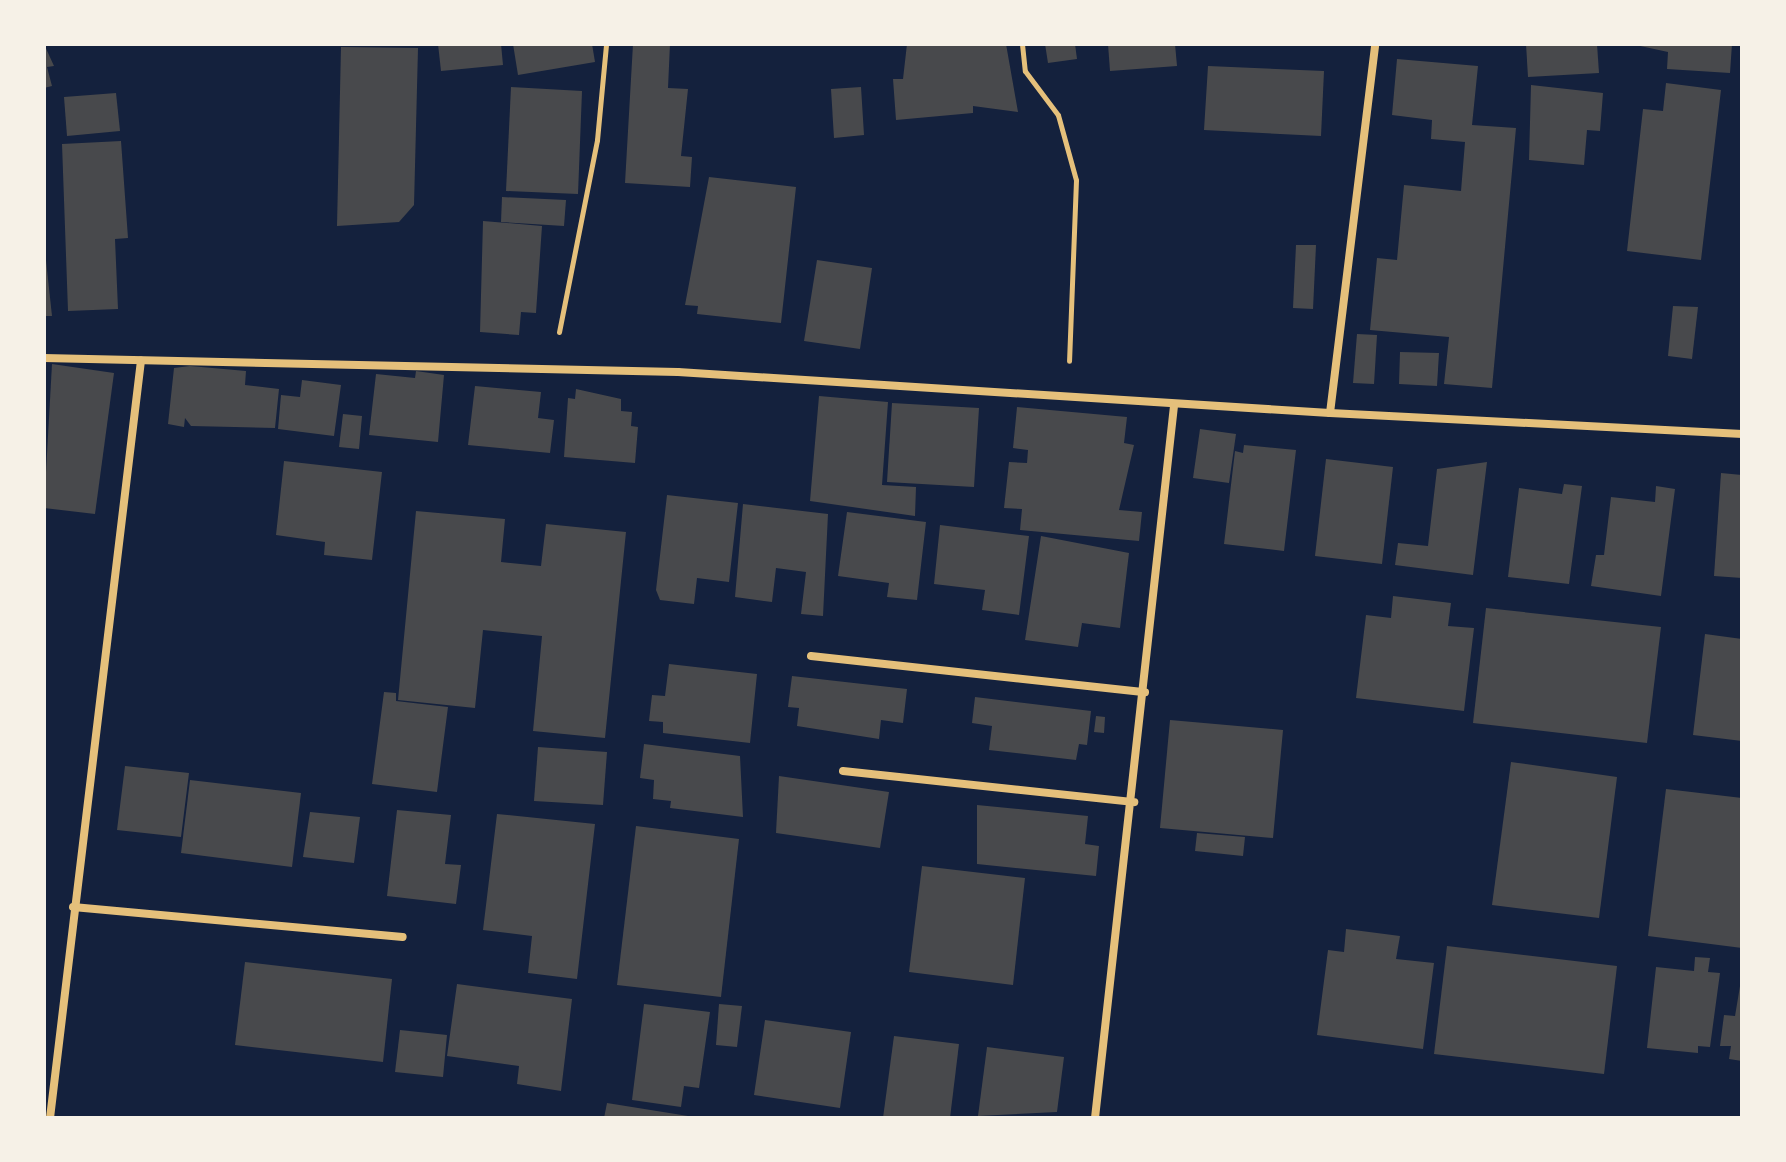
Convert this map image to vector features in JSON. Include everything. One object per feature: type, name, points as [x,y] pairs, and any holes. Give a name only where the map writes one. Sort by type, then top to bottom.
[{"type":"street","points":[[1330,413],[1375,44]]},
{"type":"street","points":[[44,358],[552,369],[1174,406],[1742,434]]},
{"type":"street","points":[[50,1118],[141,360]]},
{"type":"street","points":[[1095,1118],[1134,802],[1174,406]]},
{"type":"street","points":[[811,656],[1145,692]]},
{"type":"street","points":[[843,771],[1134,802]]},
{"type":"street","points":[[73,907],[403,937]]},
{"type":"path","points":[[552,369],[597,140],[606,44]]},
{"type":"path","points":[[1022,44],[1025,71],[1058,115],[1076,180],[1076,291],[1065,398]]},
{"type":"building","points":[[44,44],[54,66],[47,67],[52,86],[44,88]]},
{"type":"building","points":[[438,44],[501,44],[503,65],[441,71]]},
{"type":"building","points":[[513,44],[592,44],[595,62],[518,75]]},
{"type":"building","points":[[633,44],[670,44],[668,88],[688,89],[681,156],[692,157],[690,187],[625,183]]},
{"type":"building","points":[[907,44],[1006,44],[1018,112],[973,106],[973,113],[896,120],[893,79],[903,79]]},
{"type":"building","points":[[1045,44],[1075,44],[1077,59],[1048,63]]},
{"type":"building","points":[[1108,44],[1175,44],[1177,66],[1110,71]]},
{"type":"building","points":[[1526,44],[1597,44],[1599,73],[1528,77]]},
{"type":"building","points":[[1631,44],[1732,44],[1730,73],[1667,69],[1668,52]]},
{"type":"building","points":[[341,47],[418,48],[414,205],[399,222],[337,226]]},
{"type":"building","points":[[1397,59],[1478,66],[1472,125],[1516,128],[1492,388],[1444,384],[1449,337],[1370,330],[1377,258],[1397,260],[1404,185],[1461,191],[1465,142],[1431,139],[1432,120],[1392,115]]},
{"type":"building","points":[[1208,66],[1324,71],[1321,136],[1204,130]]},
{"type":"building","points":[[1666,83],[1721,90],[1701,260],[1627,251],[1643,109],[1663,111]]},
{"type":"building","points":[[1531,85],[1603,93],[1600,131],[1587,130],[1584,165],[1529,160]]},
{"type":"building","points":[[511,87],[582,91],[578,194],[506,191]]},
{"type":"building","points":[[861,87],[864,135],[834,138],[831,89]]},
{"type":"building","points":[[116,93],[120,131],[67,136],[64,97]]},
{"type":"building","points":[[121,141],[128,238],[115,239],[118,309],[68,311],[62,144]]},
{"type":"building","points":[[709,177],[796,187],[781,323],[697,314],[698,306],[685,305]]},
{"type":"building","points":[[502,197],[566,200],[564,226],[501,222]]},
{"type":"building","points":[[483,221],[542,226],[536,313],[521,312],[519,335],[480,332]]},
{"type":"building","points":[[44,242],[52,316],[44,316]]},
{"type":"building","points":[[1296,245],[1316,245],[1313,309],[1293,308]]},
{"type":"building","points":[[817,260],[872,268],[860,349],[804,341]]},
{"type":"building","points":[[1673,306],[1698,307],[1692,359],[1668,356]]},
{"type":"building","points":[[1357,334],[1377,335],[1374,384],[1353,383]]},
{"type":"building","points":[[1400,352],[1439,353],[1437,386],[1399,384]]},
{"type":"building","points":[[52,364],[114,373],[95,514],[44,508]]},
{"type":"building","points":[[190,366],[246,371],[245,385],[279,389],[275,428],[191,426],[185,418],[184,427],[168,424],[174,368]]},
{"type":"building","points":[[416,371],[444,375],[438,442],[369,435],[376,374],[415,378]]},
{"type":"building","points":[[302,380],[341,385],[334,436],[278,429],[281,395],[300,397]]},
{"type":"building","points":[[475,386],[541,392],[538,418],[554,420],[550,453],[468,445]]},
{"type":"building","points":[[576,389],[621,399],[621,411],[632,412],[631,426],[638,427],[635,463],[564,457],[568,398],[575,399]]},
{"type":"building","points":[[819,396],[888,402],[882,485],[916,487],[915,516],[810,501]]},
{"type":"building","points":[[892,403],[979,408],[974,487],[887,482]]},
{"type":"building","points":[[1017,407],[1127,417],[1124,443],[1134,445],[1119,510],[1142,512],[1139,541],[1020,530],[1022,509],[1004,508],[1009,462],[1027,463],[1028,450],[1013,448]]},
{"type":"building","points":[[343,414],[362,416],[359,449],[339,447]]},
{"type":"building","points":[[1200,429],[1236,434],[1229,483],[1193,478]]},
{"type":"building","points":[[1244,445],[1296,450],[1284,551],[1224,544],[1235,451],[1243,453]]},
{"type":"building","points":[[1326,459],[1393,467],[1382,564],[1315,556]]},
{"type":"building","points":[[284,461],[382,472],[372,560],[324,555],[325,542],[276,535]]},
{"type":"building","points":[[1487,462],[1473,575],[1395,565],[1398,543],[1428,546],[1437,469]]},
{"type":"building","points":[[1721,473],[1742,475],[1742,578],[1714,576]]},
{"type":"building","points":[[1564,484],[1582,486],[1569,584],[1508,577],[1519,488],[1562,494]]},
{"type":"building","points":[[1656,486],[1675,489],[1661,596],[1591,586],[1596,555],[1604,555],[1611,497],[1655,502]]},
{"type":"building","points":[[667,495],[738,503],[729,582],[697,578],[694,604],[660,600],[656,590]]},
{"type":"building","points":[[743,504],[828,514],[823,616],[801,614],[806,572],[776,568],[772,602],[735,597]]},
{"type":"building","points":[[416,511],[505,519],[501,562],[541,566],[546,524],[626,532],[605,738],[533,731],[542,636],[483,630],[475,708],[398,700]]},
{"type":"building","points":[[847,512],[926,522],[917,600],[887,597],[889,583],[838,576]]},
{"type":"building","points":[[940,525],[1029,536],[1019,615],[982,610],[985,590],[934,584]]},
{"type":"building","points":[[1041,536],[1129,553],[1120,628],[1082,623],[1078,647],[1025,640]]},
{"type":"building","points":[[1393,596],[1451,603],[1448,626],[1474,628],[1464,711],[1356,698],[1366,615],[1391,618]]},
{"type":"building","points":[[1486,608],[1661,627],[1647,743],[1473,723]]},
{"type":"building","points":[[1705,634],[1742,639],[1742,741],[1693,735]]},
{"type":"building","points":[[669,664],[757,674],[750,743],[663,733],[663,722],[649,721],[652,695],[665,696]]},
{"type":"building","points":[[792,676],[907,689],[903,723],[881,720],[879,739],[797,726],[799,708],[788,707]]},
{"type":"building","points":[[384,692],[396,693],[396,701],[448,707],[437,792],[372,784]]},
{"type":"building","points":[[975,697],[1091,711],[1087,745],[1079,744],[1076,760],[989,750],[992,726],[972,723]]},
{"type":"building","points":[[1096,716],[1105,717],[1104,733],[1094,732]]},
{"type":"building","points":[[1170,720],[1283,730],[1273,838],[1160,828]]},
{"type":"building","points":[[644,744],[740,756],[743,817],[670,808],[671,801],[653,799],[654,780],[640,778]]},
{"type":"building","points":[[538,747],[607,752],[603,805],[534,801]]},
{"type":"building","points":[[1511,762],[1617,777],[1599,918],[1492,905]]},
{"type":"building","points":[[125,766],[189,773],[181,837],[117,830]]},
{"type":"building","points":[[779,776],[889,792],[880,848],[776,833]]},
{"type":"building","points":[[190,780],[301,793],[292,867],[181,853]]},
{"type":"building","points":[[1666,789],[1742,798],[1742,948],[1648,936]]},
{"type":"building","points":[[977,805],[1088,816],[1085,844],[1099,846],[1096,876],[977,864]]},
{"type":"building","points":[[397,810],[451,815],[445,864],[461,865],[456,904],[387,896]]},
{"type":"building","points":[[310,812],[360,817],[354,863],[303,857]]},
{"type":"building","points":[[497,814],[595,824],[577,979],[528,973],[532,936],[483,930]]},
{"type":"building","points":[[636,826],[739,839],[721,997],[617,985]]},
{"type":"building","points":[[1197,833],[1245,837],[1243,856],[1195,851]]},
{"type":"building","points":[[922,866],[1025,878],[1013,985],[909,972]]},
{"type":"building","points":[[1346,929],[1400,936],[1396,959],[1434,963],[1423,1049],[1317,1035],[1328,950],[1344,952]]},
{"type":"building","points":[[1447,946],[1617,966],[1604,1074],[1434,1054]]},
{"type":"building","points":[[1695,957],[1710,958],[1708,972],[1720,973],[1710,1047],[1698,1046],[1698,1053],[1647,1048],[1656,967],[1694,971]]},
{"type":"building","points":[[245,962],[392,979],[383,1062],[235,1045]]},
{"type":"building","points":[[1742,974],[1742,1061],[1729,1059],[1731,1046],[1720,1046],[1724,1015],[1735,1016]]},
{"type":"building","points":[[457,984],[572,999],[561,1091],[517,1084],[519,1066],[447,1056]]},
{"type":"building","points":[[644,1004],[710,1012],[699,1088],[684,1086],[681,1107],[632,1100]]},
{"type":"building","points":[[719,1004],[742,1006],[737,1047],[716,1045]]},
{"type":"building","points":[[765,1020],[851,1032],[840,1108],[754,1095]]},
{"type":"building","points":[[400,1030],[447,1035],[443,1077],[395,1072]]},
{"type":"building","points":[[894,1036],[959,1044],[950,1118],[883,1118]]},
{"type":"building","points":[[987,1047],[1064,1057],[1057,1112],[978,1116]]},
{"type":"building","points":[[607,1103],[688,1116],[688,1118],[604,1118]]}]
